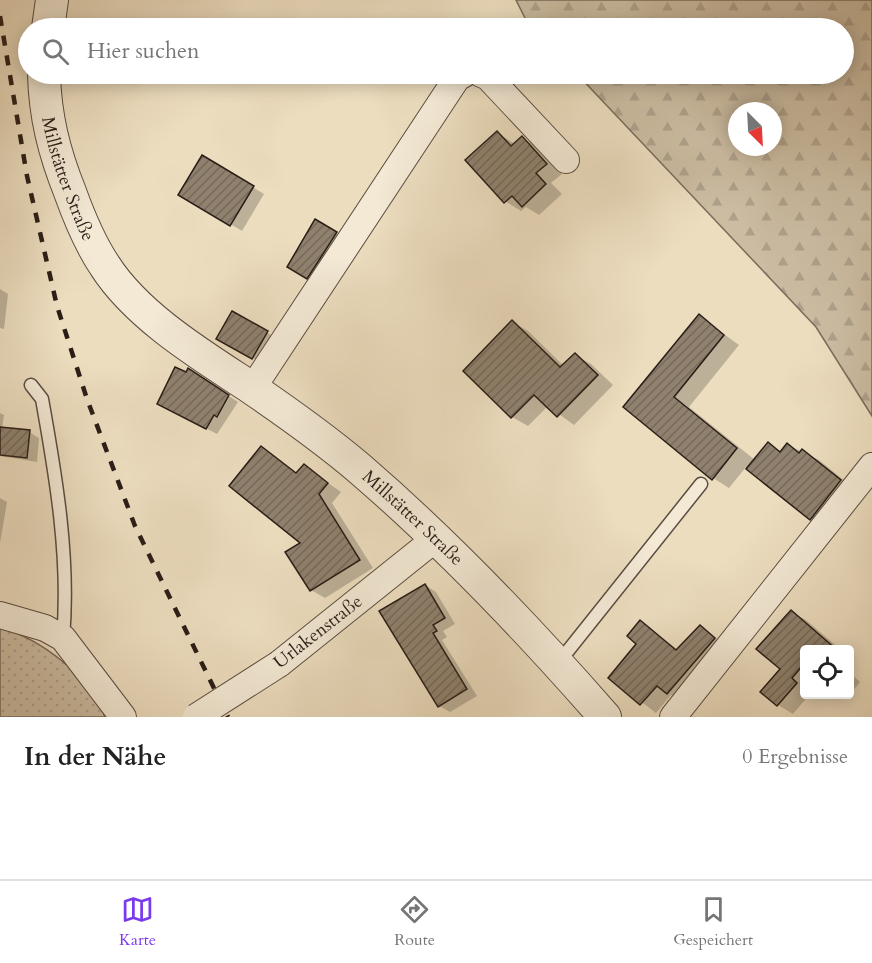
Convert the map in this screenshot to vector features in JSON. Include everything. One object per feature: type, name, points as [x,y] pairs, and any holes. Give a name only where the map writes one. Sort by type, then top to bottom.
[{"type":"street","points":[[49,18],[52,0]]},
{"type":"street","name":"Millstätter Straße","points":[[44,84],[45,106],[54,151],[76,209],[105,267],[139,304],[190,348],[327,441],[409,511],[558,663],[605,717]]},
{"type":"street","points":[[252,389],[453,84]]},
{"type":"street","points":[[495,84],[566,160]]},
{"type":"street","points":[[673,717],[872,466]]},
{"type":"street","name":"Urlakenstraße","points":[[196,717],[279,664],[435,539]]},
{"type":"street","points":[[0,615],[45,628],[63,638],[123,717]]},
{"type":"lane","points":[[31,385],[42,399],[61,528],[66,606],[63,638]]},
{"type":"lane","points":[[558,663],[701,484]]},
{"type":"green space","points":[[516,0],[872,0],[872,416],[816,327],[586,84],[854,84],[854,18],[525,18]]},
{"type":"green space","points":[[0,628],[31,640],[62,661],[88,688],[105,717],[0,717]]},
{"type":"building","points":[[497,131],[511,146],[522,136],[547,164],[536,173],[546,184],[522,207],[512,196],[504,203],[465,160]]},
{"type":"building","points":[[202,155],[254,186],[230,226],[178,195]]},
{"type":"building","points":[[315,219],[337,232],[307,279],[287,267]]},
{"type":"building","points":[[232,311],[268,331],[252,359],[216,339]]},
{"type":"building","points":[[699,314],[724,335],[674,397],[737,448],[712,480],[623,407]]},
{"type":"building","points":[[512,320],[560,367],[575,353],[598,375],[557,417],[534,395],[511,418],[463,371]]},
{"type":"building","points":[[175,367],[186,372],[188,368],[229,395],[217,417],[214,415],[206,429],[157,404]]},
{"type":"building","points":[[0,427],[30,430],[27,458],[0,455]]},
{"type":"building","points":[[768,442],[780,452],[787,443],[799,453],[802,449],[841,480],[810,520],[746,469]]},
{"type":"building","points":[[261,446],[296,473],[304,464],[328,483],[319,494],[360,560],[310,591],[285,552],[300,543],[229,486]]},
{"type":"building","points":[[425,584],[445,618],[433,625],[437,631],[433,633],[467,689],[438,707],[379,611]]},
{"type":"building","points":[[791,610],[831,645],[800,645],[800,669],[792,678],[797,683],[777,706],[760,692],[780,669],[756,649]]},
{"type":"building","points":[[640,620],[676,650],[700,625],[715,638],[667,694],[657,686],[640,705],[608,678],[636,644],[627,636]]},
{"type":"railway","points":[[0,16],[27,176],[57,306],[87,399],[135,526],[228,717]]}]
